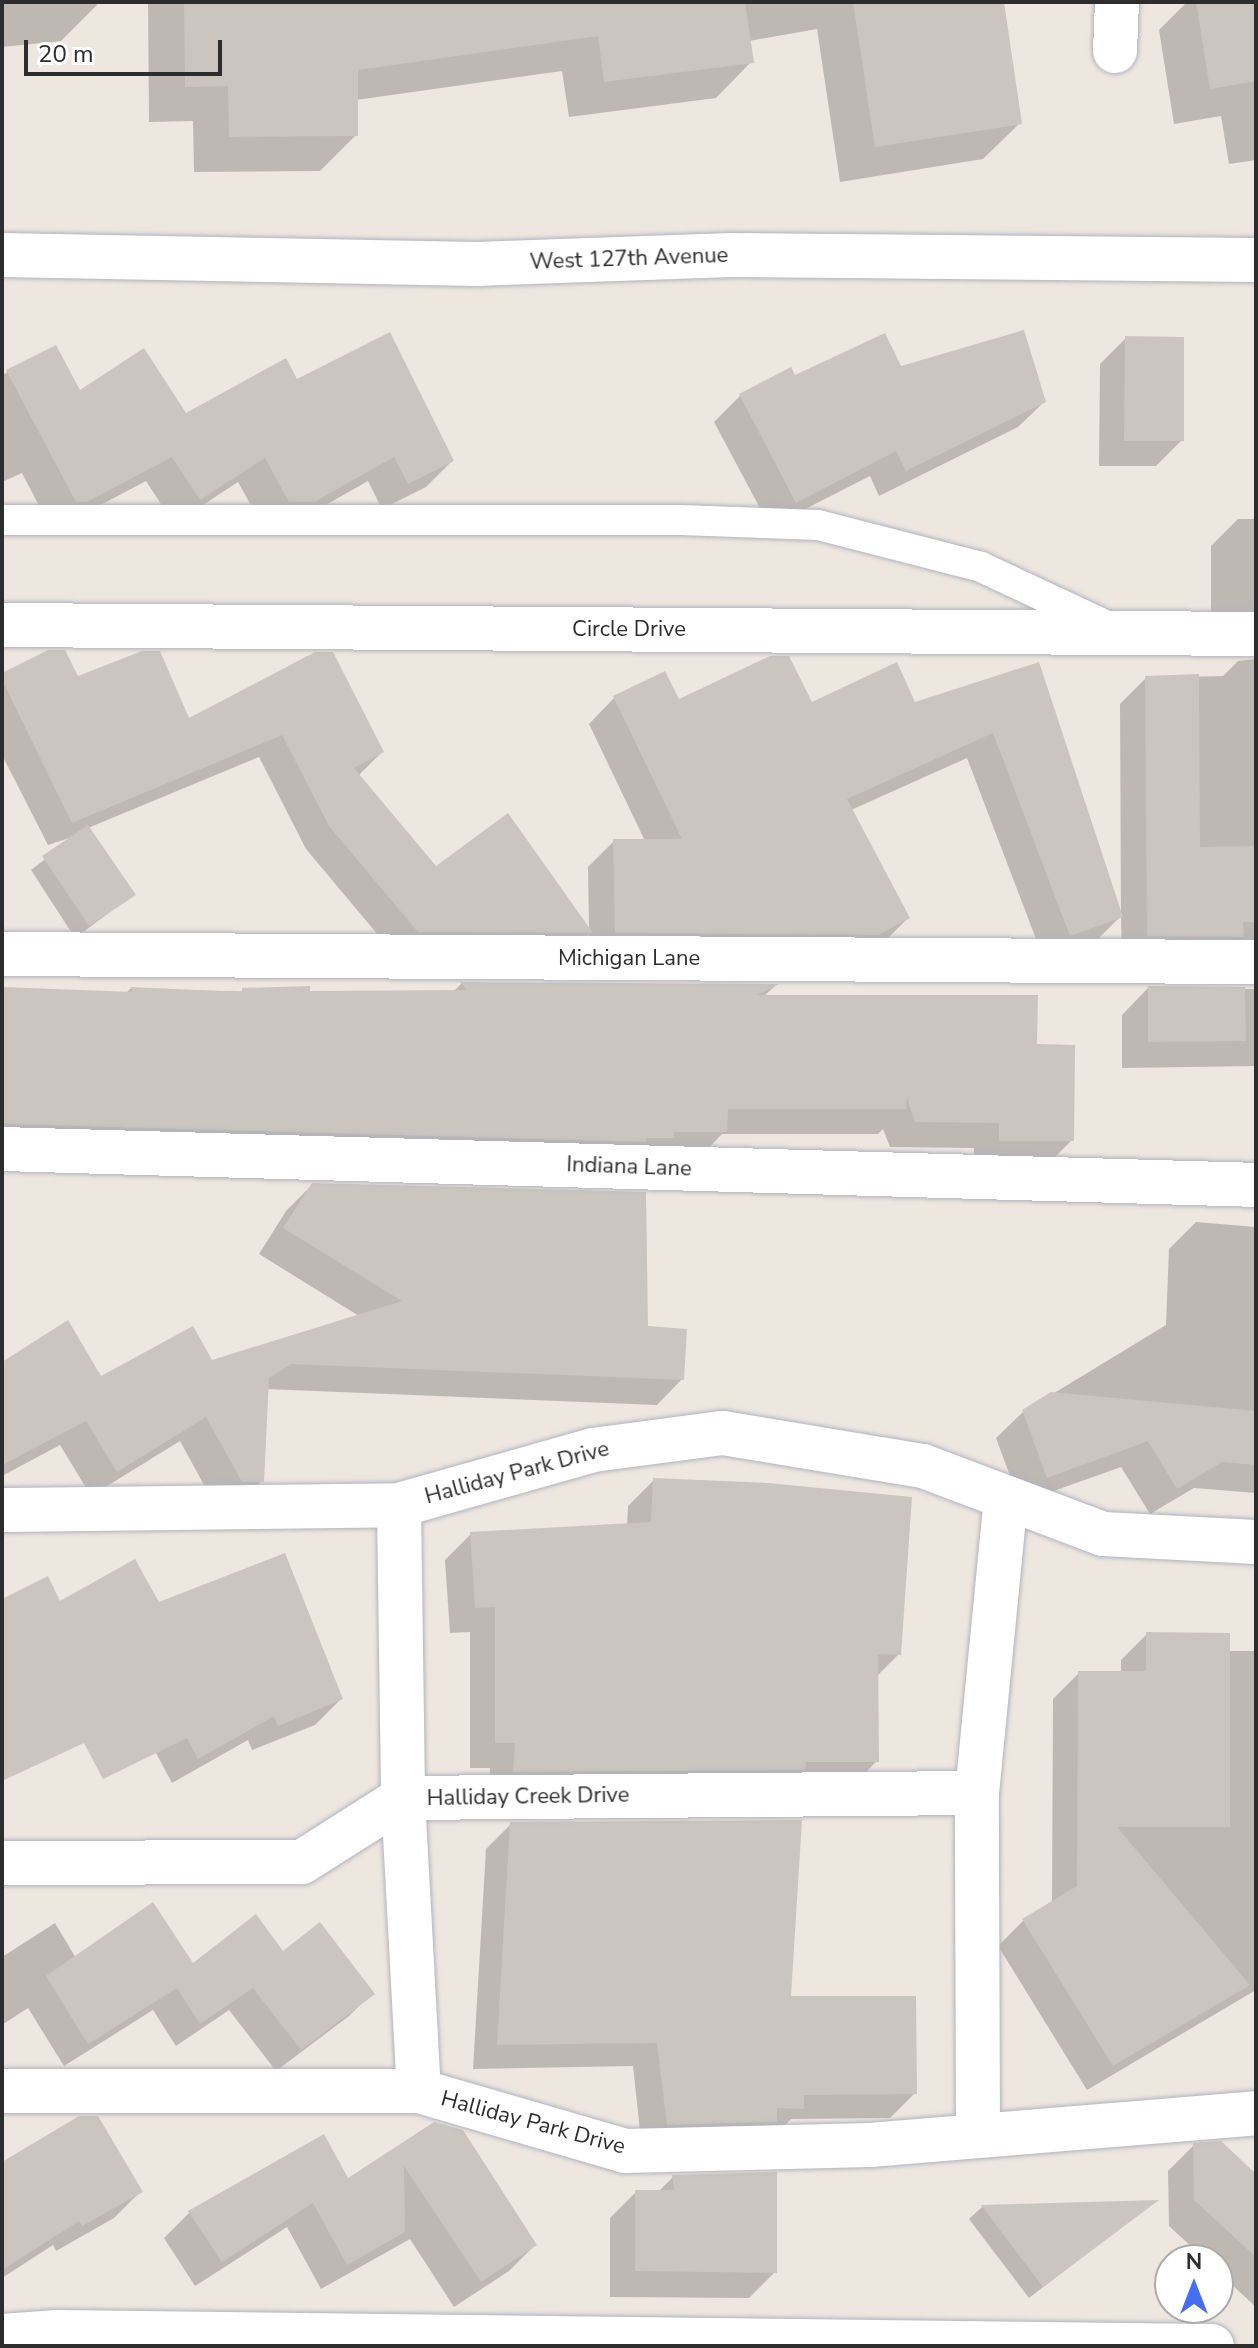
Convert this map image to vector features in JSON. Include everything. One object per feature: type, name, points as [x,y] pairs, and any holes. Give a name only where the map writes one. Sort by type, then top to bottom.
[{"type":"street","points":[[1115,51],[1117,2]]},
{"type":"street","name":"West 127th Avenue","points":[[2,255],[477,264],[732,255],[1256,260]]},
{"type":"street","name":"Circle Drive","points":[[2,625],[1256,634]]},
{"type":"street","name":"Michigan Lane","points":[[2,954],[1256,962]]},
{"type":"street","name":"Indiana Lane","points":[[2,1149],[1256,1185]]},
{"type":"street","name":"Halliday Park Drive","points":[[2,1510],[399,1505],[593,1450],[723,1433],[923,1466],[1103,1534],[1256,1542]]},
{"type":"street","points":[[978,2134],[977,1793],[1006,1499]]},
{"type":"street","points":[[399,1505],[403,1798],[419,2091]]},
{"type":"street","name":"Halliday Creek Drive","points":[[2,1863],[302,1862],[403,1798],[977,1793]]},
{"type":"street","name":"Halliday Park Drive","points":[[2,2091],[419,2091],[625,2151],[870,2145],[1256,2113]]},
{"type":"street","points":[[2,2336],[58,2332],[1212,2346]]},
{"type":"lane","points":[[2,520],[681,520],[818,525],[981,567],[1122,633]]},
{"type":"building","points":[[184,2],[745,2],[754,63],[604,82],[598,36],[358,70],[358,136],[229,137],[228,86],[185,87]]},
{"type":"building","points":[[853,2],[1004,2],[1022,124],[875,147]]},
{"type":"building","points":[[1196,2],[1256,2],[1256,81],[1210,89]]},
{"type":"building","points":[[1024,330],[1046,402],[906,471],[896,451],[796,503],[739,394],[791,367],[795,375],[885,333],[901,366]]},
{"type":"building","points":[[390,332],[454,461],[408,484],[394,457],[314,502],[289,502],[265,458],[200,500],[172,457],[87,502],[76,502],[6,370],[56,345],[80,390],[144,348],[186,413],[286,358],[297,379]]},
{"type":"building","points":[[1125,336],[1184,337],[1184,441],[1124,441]]},
{"type":"building","points":[[48,650],[65,650],[78,676],[142,651],[160,651],[189,718],[315,652],[333,652],[384,752],[354,768],[436,866],[508,813],[593,933],[418,932],[329,826],[282,735],[72,823],[2,680],[2,673]]},
{"type":"building","points":[[770,656],[789,656],[812,702],[897,662],[915,702],[1039,662],[1123,917],[1070,936],[993,733],[847,799],[910,918],[878,935],[615,933],[613,839],[682,839],[613,696],[665,671],[679,699]]},
{"type":"building","points":[[1199,674],[1200,847],[1256,846],[1256,922],[1243,922],[1244,937],[1147,936],[1145,676]]},
{"type":"building","points":[[88,825],[136,895],[89,926],[42,856]]},
{"type":"building","points":[[460,982],[779,984],[757,995],[1038,995],[1037,1044],[1075,1045],[1074,1141],[999,1141],[999,1123],[915,1122],[907,1098],[906,1109],[728,1109],[727,1132],[674,1132],[674,1138],[646,1138],[646,1142],[2,1124],[2,987],[133,992],[130,987],[242,992],[242,988],[310,986],[310,991],[467,990]]},
{"type":"building","points":[[1148,986],[1245,987],[1246,1041],[1148,1042]]},
{"type":"building","points":[[312,1183],[646,1192],[648,1326],[687,1329],[684,1380],[291,1364],[269,1378],[264,1482],[242,1482],[206,1417],[117,1472],[86,1421],[2,1465],[2,1362],[68,1320],[101,1376],[193,1326],[212,1360],[402,1301],[283,1228]]},
{"type":"building","points":[[1051,1392],[1256,1411],[1256,1465],[1222,1462],[1177,1489],[1148,1441],[1047,1478],[1022,1410]]},
{"type":"building","points":[[653,1478],[768,1483],[912,1497],[901,1655],[878,1654],[879,1762],[806,1762],[805,1770],[513,1772],[515,1743],[495,1743],[495,1607],[475,1608],[470,1532],[651,1522]]},
{"type":"building","points":[[285,1553],[343,1699],[278,1726],[274,1716],[198,1759],[187,1738],[103,1779],[84,1743],[2,1781],[2,1599],[48,1576],[60,1601],[135,1559],[159,1602]]},
{"type":"building","points":[[1146,1632],[1230,1633],[1230,1827],[1117,1827],[1250,1985],[1113,2066],[1022,1919],[1077,1886],[1078,1671],[1146,1671]]},
{"type":"building","points":[[802,1820],[791,1996],[916,1996],[917,2094],[804,2095],[804,2109],[777,2108],[777,2122],[667,2125],[657,2043],[497,2045],[510,1822]]},
{"type":"building","points":[[153,1902],[193,1963],[256,1914],[283,1951],[320,1922],[375,1994],[301,2050],[253,1988],[200,2024],[177,1988],[88,2044],[46,1976]]},
{"type":"building","points":[[79,2116],[98,2116],[143,2192],[82,2226],[79,2221],[2,2270],[2,2162]]},
{"type":"building","points":[[434,2122],[463,2130],[537,2245],[481,2282],[404,2166],[405,2232],[347,2265],[313,2203],[222,2262],[188,2211],[324,2134],[348,2178]]},
{"type":"building","points":[[1221,2141],[1256,2174],[1256,2257],[1194,2200],[1193,2143]]},
{"type":"building","points":[[777,2172],[777,2273],[635,2271],[635,2190],[674,2190],[672,2175]]},
{"type":"building","points":[[1159,2200],[1043,2287],[981,2205]]}]
